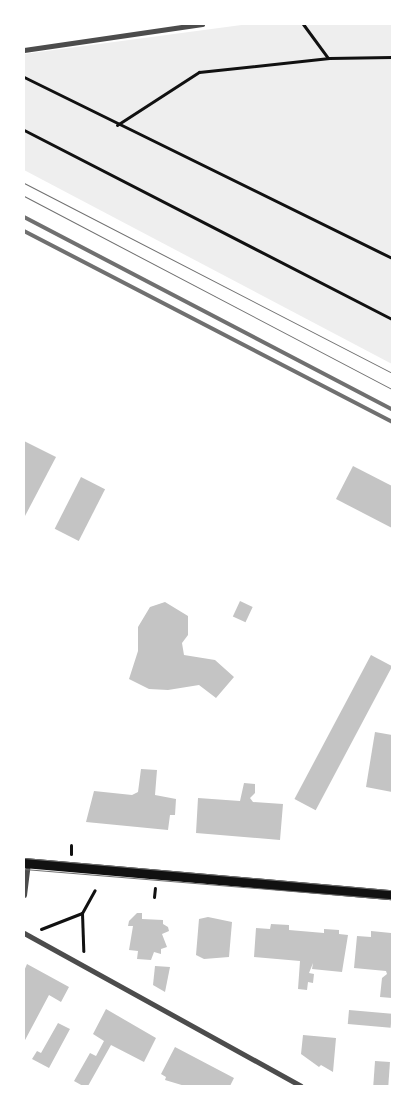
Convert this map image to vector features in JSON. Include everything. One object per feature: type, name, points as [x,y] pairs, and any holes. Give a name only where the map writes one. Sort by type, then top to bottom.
[{"type":"main road","points":[[26,863],[392,895]]},
{"type":"street","points":[[24,50],[202,24]]},
{"type":"street","points":[[24,895],[26,863]]},
{"type":"street","points":[[24,933],[301,1086]]},
{"type":"path","points":[[303,24],[329,58]]},
{"type":"path","points":[[117,125],[199,72],[329,58],[392,57]]},
{"type":"path","points":[[24,77],[117,125],[392,258]]},
{"type":"path","points":[[24,130],[392,319]]},
{"type":"path","points":[[71,845],[71,857]]},
{"type":"path","points":[[154,897],[155,886]]},
{"type":"path","points":[[83,951],[82,914],[95,890]]},
{"type":"path","points":[[41,929],[82,914]]},
{"type":"shaded area","points":[[249,24],[392,24],[392,364],[24,170],[24,54]]},
{"type":"building","points":[[24,441],[56,457],[25,516],[24,515]]},
{"type":"building","points":[[353,466],[392,486],[392,528],[336,499]]},
{"type":"building","points":[[81,477],[105,489],[79,541],[55,529]]},
{"type":"building","points":[[240,601],[253,607],[246,622],[233,616]]},
{"type":"building","points":[[165,602],[188,616],[188,635],[182,643],[184,655],[215,660],[234,677],[216,698],[199,685],[168,690],[149,689],[129,679],[138,651],[138,627],[150,607]]},
{"type":"building","points":[[371,655],[392,667],[316,810],[294,799]]},
{"type":"building","points":[[375,732],[392,735],[392,792],[366,787]]},
{"type":"building","points":[[141,769],[157,770],[155,795],[176,799],[175,815],[170,815],[168,830],[86,822],[94,791],[132,795],[138,792]]},
{"type":"building","points":[[244,783],[255,784],[255,793],[250,798],[253,802],[283,804],[280,840],[196,833],[198,798],[240,801]]},
{"type":"building","points":[[137,913],[142,913],[142,919],[163,920],[163,924],[168,927],[169,931],[162,934],[167,947],[161,949],[161,954],[154,952],[151,960],[137,959],[138,951],[129,950],[133,926],[128,926],[129,921]]},
{"type":"building","points":[[208,917],[232,922],[229,957],[204,959],[196,955],[199,919]]},
{"type":"building","points":[[271,924],[289,925],[289,930],[324,933],[324,929],[339,930],[339,934],[348,935],[342,972],[312,969],[313,963],[309,973],[314,974],[313,983],[308,982],[307,990],[298,989],[300,961],[254,957],[256,928],[270,929]]},
{"type":"building","points":[[371,931],[391,933],[392,998],[380,997],[382,978],[387,974],[386,971],[354,968],[357,936],[371,937]]},
{"type":"building","points":[[27,964],[69,987],[61,1002],[49,995],[24,1042],[24,971]]},
{"type":"building","points":[[155,966],[170,967],[165,992],[153,985]]},
{"type":"building","points":[[106,1009],[156,1038],[144,1062],[111,1045],[88,1086],[83,1086],[74,1081],[90,1053],[96,1056],[104,1041],[93,1034]]},
{"type":"building","points":[[349,1010],[392,1014],[391,1028],[348,1024]]},
{"type":"building","points":[[58,1023],[70,1029],[49,1068],[32,1059],[37,1051],[41,1053]]},
{"type":"building","points":[[303,1035],[336,1038],[333,1072],[321,1065],[319,1067],[301,1054]]},
{"type":"building","points":[[175,1047],[234,1078],[230,1086],[185,1086],[165,1080],[166,1077],[161,1074]]},
{"type":"building","points":[[375,1061],[390,1062],[388,1086],[373,1086]]},
{"type":"tram line","points":[[24,183],[392,373]]},
{"type":"tram line","points":[[24,196],[392,389]]},
{"type":"tram line","points":[[24,858],[392,890]]},
{"type":"tram line","points":[[24,869],[392,899]]},
{"type":"railway","points":[[24,217],[392,409]]},
{"type":"railway","points":[[24,231],[392,422]]}]
